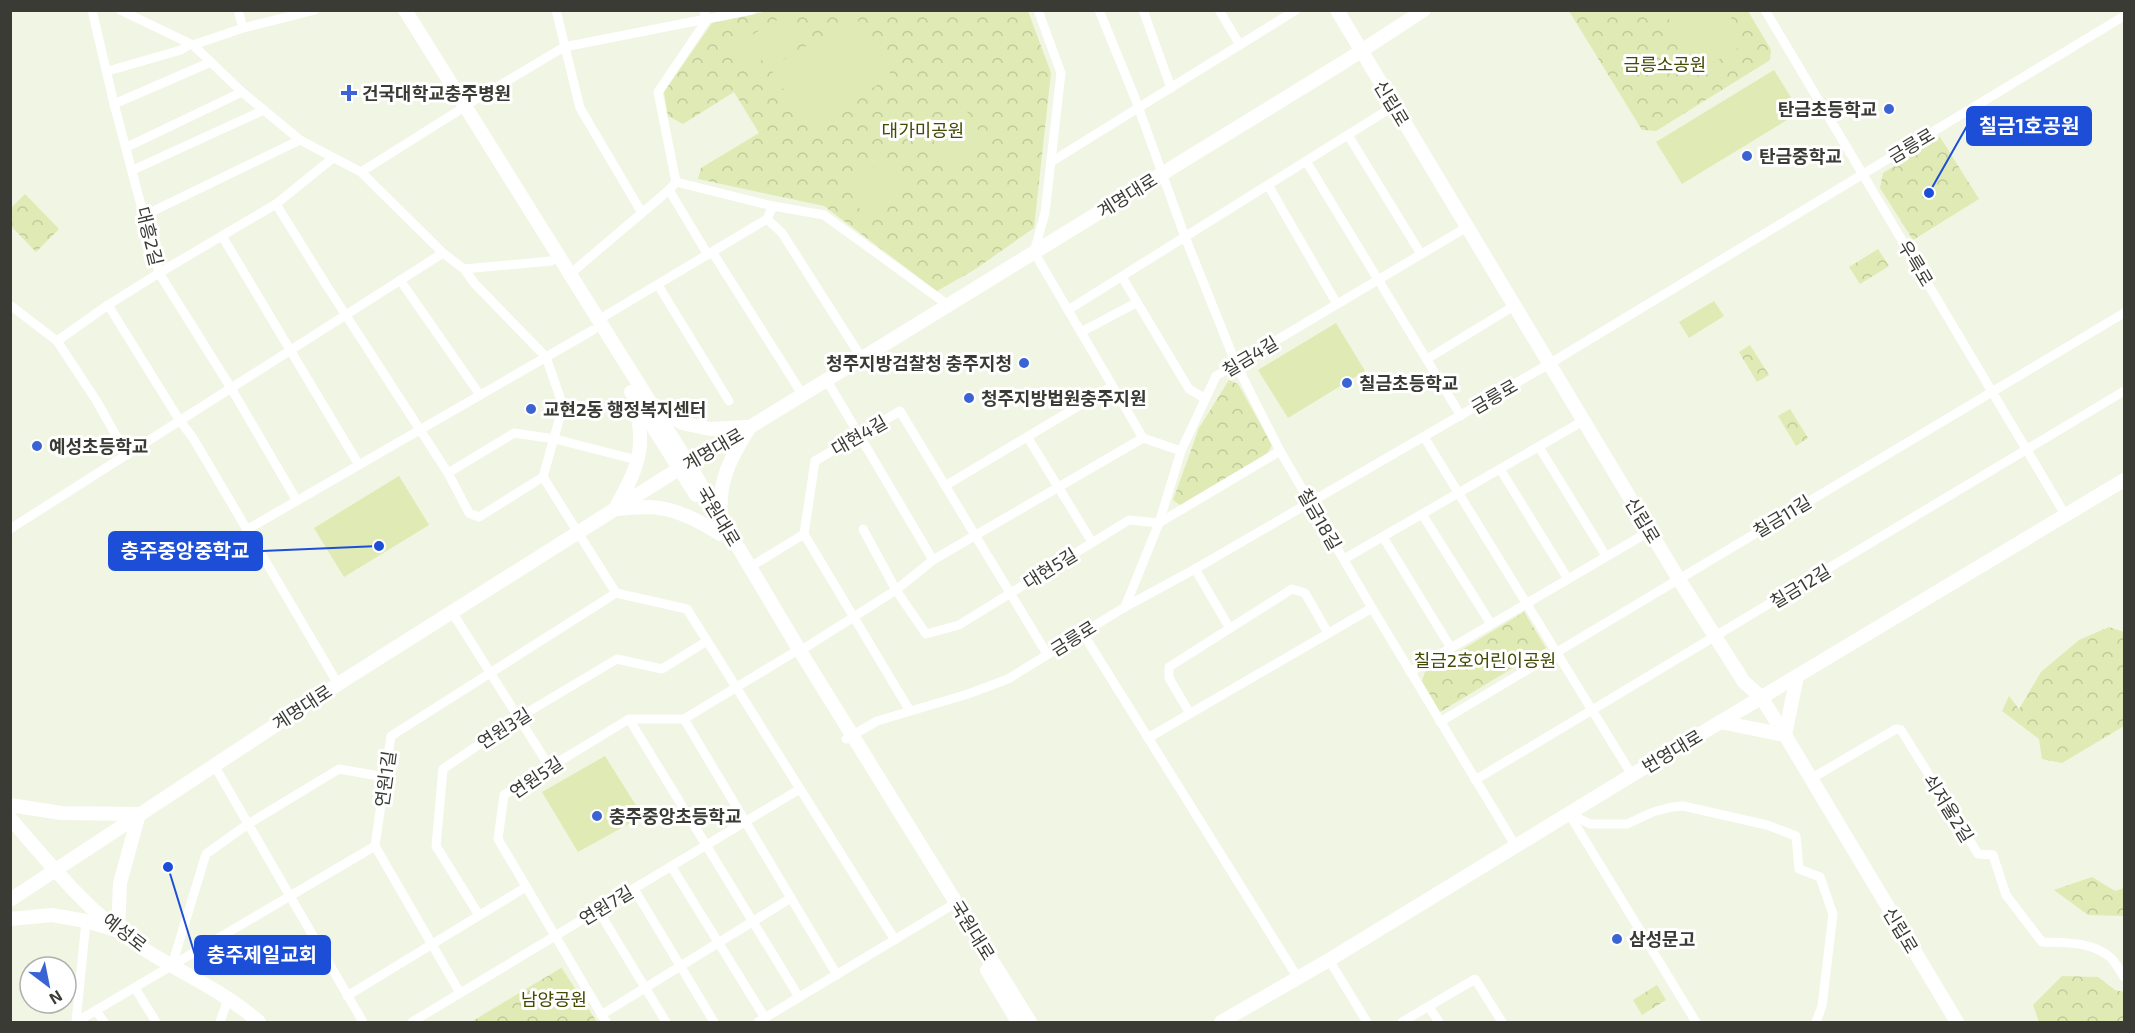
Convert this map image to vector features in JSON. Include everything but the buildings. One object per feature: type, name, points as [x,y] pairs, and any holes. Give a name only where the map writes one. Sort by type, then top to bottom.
[{"type":"street","name":"대흥2길","points":[[92,10],[114,104],[159,273],[231,388],[297,501]]},
{"type":"street","points":[[120,10],[191,44],[242,92],[300,140],[362,172],[443,253],[464,269],[475,284],[546,357],[563,405],[543,477],[479,517],[470,513],[448,473],[276,204]]},
{"type":"street","points":[[238,10],[243,28]]},
{"type":"street","points":[[108,71],[181,50],[191,44],[243,28],[315,10]]},
{"type":"street","name":"국원대로","points":[[395,10],[570,274],[596,325]]},
{"type":"street","name":"국원대로","points":[[405,10],[551,261],[596,325],[849,738],[1030,1023]]},
{"type":"street","points":[[556,10],[580,108],[642,213]]},
{"type":"street","points":[[570,274],[669,190],[675,182],[658,92],[706,21],[704,10]]},
{"type":"street","points":[[362,172],[564,47],[706,21],[752,10]]},
{"type":"street","points":[[1038,10],[1061,73],[1045,213],[1034,252],[1143,438],[1181,451]]},
{"type":"street","name":"칠금18길","points":[[1099,10],[1163,173],[1185,237],[1236,363],[1280,451],[1515,845]]},
{"type":"street","points":[[1143,10],[1171,88]]},
{"type":"street","points":[[1220,10],[1240,45]]},
{"type":"street","points":[[1274,10],[1280,20]]},
{"type":"street","points":[[1051,162],[1296,10]]},
{"type":"street","name":"신립로","points":[[1337,10],[1678,578],[1744,682],[1761,698],[1812,778],[1952,1021]]},
{"type":"street","name":"계명대로","points":[[10,900],[338,684],[683,466],[1344,62],[1424,10]]},
{"type":"street","name":"우륵로","points":[[1766,10],[2066,516]]},
{"type":"street","name":"금릉로","points":[[849,738],[877,721],[968,694],[1008,679],[1125,607],[1195,569],[1549,364],[2124,15]]},
{"type":"street","points":[[114,104],[211,62]]},
{"type":"street","points":[[127,147],[242,92]]},
{"type":"street","points":[[1068,310],[1394,106]]},
{"type":"street","points":[[133,170],[264,110]]},
{"type":"street","points":[[1347,135],[1421,254]]},
{"type":"street","points":[[145,215],[300,140]]},
{"type":"street","points":[[57,341],[159,273],[276,204],[333,158]]},
{"type":"street","points":[[1306,161],[1461,416]]},
{"type":"street","points":[[675,182],[773,206],[824,215],[948,304]]},
{"type":"street","points":[[1268,185],[1337,304]]},
{"type":"street","points":[[669,190],[802,394]]},
{"type":"street","points":[[248,529],[546,357],[767,219],[773,206]]},
{"type":"street","points":[[767,219],[782,233],[861,357]]},
{"type":"street","name":"칠금4길","points":[[1125,607],[1159,523],[1181,451],[1216,376],[1467,227]]},
{"type":"street","points":[[222,236],[359,465]]},
{"type":"street","points":[[10,529],[443,253]]},
{"type":"street","points":[[464,269],[551,261]]},
{"type":"street","points":[[1122,277],[1189,389],[1204,398]]},
{"type":"street","points":[[400,280],[480,395]]},
{"type":"street","points":[[658,285],[729,401]]},
{"type":"street","points":[[1081,332],[1136,303]]},
{"type":"street","points":[[10,305],[57,341],[96,400],[127,454]]},
{"type":"street","points":[[108,305],[193,438],[338,684]]},
{"type":"street","points":[[1427,360],[1514,306]]},
{"type":"street","name":"칠금11길","points":[[1440,722],[2124,313]]},
{"type":"street","points":[[826,379],[933,560]]},
{"type":"street","points":[[945,486],[1113,386]]},
{"type":"street","name":"칠금12길","points":[[1475,780],[2124,391]]},
{"type":"street","points":[[615,509],[632,477],[637,460],[642,400],[682,423],[710,429],[750,427]]},
{"type":"street","name":"대현4길","points":[[804,534],[815,461],[900,411],[1047,654]]},
{"type":"street","points":[[1344,559],[1582,421]]},
{"type":"street","points":[[615,509],[652,507],[721,527],[719,498],[729,461],[750,427]]},
{"type":"street","points":[[448,473],[514,433],[555,439],[637,460]]},
{"type":"street","points":[[1424,437],[1632,775]]},
{"type":"street","points":[[1028,438],[1092,542]]},
{"type":"street","name":"연원5길","points":[[604,1019],[498,839],[504,795],[629,719],[684,718],[896,590],[933,560],[1143,438]]},
{"type":"street","points":[[1539,447],[1606,556]]},
{"type":"street","points":[[1159,523],[1280,451]]},
{"type":"street","points":[[1500,469],[1568,579]]},
{"type":"street","points":[[543,477],[616,594],[687,609],[895,940]]},
{"type":"street","name":"번영대로","points":[[1221,1023],[2124,480]]},
{"type":"street","points":[[1422,514],[1491,624]]},
{"type":"street","name":"대현5길","points":[[863,530],[896,590],[926,634],[959,625],[1129,520],[1159,523]]},
{"type":"street","name":"국원대로","points":[[721,527],[750,567],[796,652]]},
{"type":"street","points":[[1410,672],[1650,531]]},
{"type":"street","points":[[750,567],[804,534],[910,711]]},
{"type":"street","points":[[1383,537],[1451,648]]},
{"type":"street","points":[[1195,569],[1229,627]]},
{"type":"street","points":[[1189,712],[1169,678],[1169,667],[1292,589],[1305,593],[1328,633]]},
{"type":"street","name":"연원1길","points":[[375,846],[391,736],[616,594]]},
{"type":"street","points":[[1148,738],[1189,712],[1372,608]]},
{"type":"street","points":[[452,612],[549,766]]},
{"type":"street","points":[[1083,632],[1298,978]]},
{"type":"street","name":"연원3길","points":[[479,915],[436,846],[435,837],[443,769],[518,718],[616,659],[662,669],[707,641]]},
{"type":"street","points":[[1720,722],[1785,735],[1797,676]]},
{"type":"street","points":[[684,718],[837,975]]},
{"type":"street","points":[[629,719],[800,998]]},
{"type":"street","name":"쇠저울2길","points":[[1812,778],[1896,729],[1901,730],[1978,854],[1993,855],[2006,895],[2042,942],[2080,944],[2096,949],[2110,957],[2124,977]]},
{"type":"street","name":"국원대로","points":[[849,738],[1018,1023]]},
{"type":"street","points":[[214,765],[363,1023]]},
{"type":"street","points":[[172,965],[206,854],[248,824],[339,769],[385,777]]},
{"type":"street","name":"연원7길","points":[[412,1023],[800,789]]},
{"type":"street","points":[[10,805],[61,813],[139,814],[120,883],[118,930],[52,915],[10,919]]},
{"type":"street","points":[[1569,813],[1590,824],[1627,824],[1653,812],[1683,806],[1767,825],[1796,836],[1799,868],[1820,877],[1833,914],[1822,1006],[1816,1023]]},
{"type":"street","points":[[1569,813],[1696,1023]]},
{"type":"street","name":"예성로","points":[[10,818],[56,870],[118,930],[228,999],[259,1023]]},
{"type":"street","points":[[76,1023],[375,846],[460,993]]},
{"type":"street","points":[[671,866],[761,1020],[949,908]]},
{"type":"street","points":[[347,996],[526,887]]},
{"type":"street","points":[[634,889],[714,1023]]},
{"type":"street","points":[[604,1019],[645,988],[791,898]]},
{"type":"street","points":[[598,910],[666,1023]]},
{"type":"street","points":[[76,1023],[86,921]]},
{"type":"street","points":[[1329,960],[1367,1023]]},
{"type":"street","points":[[1402,1023],[1474,979],[1502,1023]]},
{"type":"street","points":[[135,988],[156,1023]]},
{"type":"street","points":[[220,1023],[228,999]]},
{"type":"street","points":[[1429,1007],[1439,1023]]},
{"type":"street","points":[[98,1012],[104,1023]]},
{"type":"green space","name":"대가미공원","points":[[773,10],[1028,11],[1051,73],[1034,228],[974,270],[937,291],[824,206],[698,179],[701,168],[759,133],[734,92],[683,124],[668,116],[664,92],[712,23]]},
{"type":"green space","name":"금릉소공원","points":[[1569,11],[1748,11],[1771,50],[1770,60],[1656,131],[1642,130]]},
{"type":"green space","points":[[1664,11],[1727,11],[1746,43],[1700,71]]},
{"type":"green space","points":[[789,13],[803,36],[745,70],[731,47]]},
{"type":"green space","points":[[855,16],[892,76],[808,128],[770,68]]},
{"type":"green space","points":[[1774,70],[1800,112],[1682,184],[1656,142]]},
{"type":"green space","points":[[963,105],[989,147],[951,169],[926,128]]},
{"type":"green space","points":[[1940,137],[1979,199],[1913,240],[1880,188],[1883,173]]},
{"type":"green space","points":[[888,159],[907,191],[864,216],[845,184]]},
{"type":"green space","points":[[25,194],[59,229],[36,252],[11,226],[11,208]]},
{"type":"green space","points":[[1878,249],[1889,266],[1860,284],[1849,267]]},
{"type":"green space","points":[[1714,301],[1724,316],[1689,338],[1679,322]]},
{"type":"green space","points":[[1336,323],[1365,371],[1288,418],[1258,370]]},
{"type":"green space","points":[[1750,345],[1769,375],[1757,382],[1739,352]]},
{"type":"green space","points":[[1229,380],[1238,384],[1272,445],[1267,454],[1180,505],[1173,500],[1199,428]]},
{"type":"green space","points":[[1790,409],[1808,438],[1796,446],[1778,416]]},
{"type":"green space","points":[[399,476],[429,525],[344,577],[314,528]]},
{"type":"green space","name":"칠금2호어린이공원","points":[[1524,612],[1546,648],[1440,712],[1422,681],[1425,672]]},
{"type":"green space","points":[[2109,627],[2124,632],[2124,726],[2062,763],[2042,759],[2039,739],[2002,711],[2009,696],[2019,709],[2041,672],[2079,640]]},
{"type":"green space","points":[[605,756],[637,807],[634,821],[578,852],[542,792]]},
{"type":"green space","points":[[2092,877],[2115,891],[2124,888],[2124,916],[2088,915],[2054,890]]},
{"type":"green space","name":"남양공원","points":[[561,968],[597,1022],[471,1022]]},
{"type":"green space","points":[[2062,976],[2098,977],[2115,990],[2124,992],[2124,1022],[2039,1022],[2033,1005]]},
{"type":"green space","points":[[1657,985],[1666,1000],[1642,1015],[1633,1000]]},
{"type":"place","name":"건국대학교충주병원","points":[[349,93]]},
{"type":"place","name":"탄금초등학교","points":[[1889,109]]},
{"type":"place","name":"탄금중학교","points":[[1747,156]]},
{"type":"place","name":"칠금1호공원","points":[[1929,193]]},
{"type":"place","name":"청주지방검찰청 충주지청","points":[[1024,363]]},
{"type":"place","name":"칠금초등학교","points":[[1347,383]]},
{"type":"place","name":"청주지방법원충주지원","points":[[969,398]]},
{"type":"place","name":"교현2동 행정복지센터","points":[[531,409]]},
{"type":"place","name":"예성초등학교","points":[[37,446]]},
{"type":"place","name":"충주중앙중학교","points":[[379,546]]},
{"type":"place","name":"충주중앙초등학교","points":[[597,816]]},
{"type":"place","name":"충주제일교회","points":[[168,867]]},
{"type":"place","name":"삼성문고","points":[[1617,939]]}]
